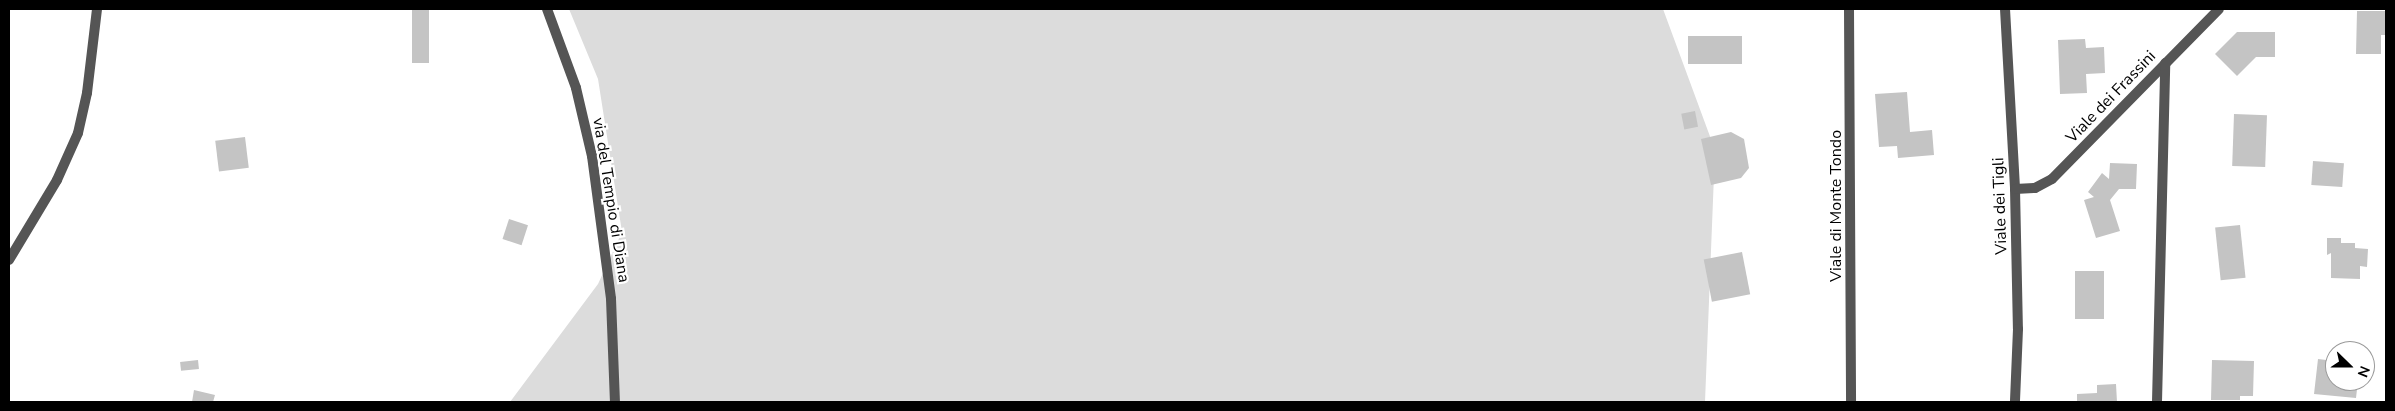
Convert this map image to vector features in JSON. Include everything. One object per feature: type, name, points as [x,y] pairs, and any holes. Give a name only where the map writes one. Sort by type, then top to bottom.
[{"type":"street","points":[[9,260],[57,180],[78,133],[87,93],[97,9]]},
{"type":"street","name":"via del Tempio di Diana","points":[[547,9],[576,88],[592,156],[611,299],[615,402]]},
{"type":"street","name":"Viale di Monte Tondo","points":[[1849,9],[1851,402]]},
{"type":"street","name":"Viale dei Tigli","points":[[2005,9],[2015,189],[2018,328],[2015,402]]},
{"type":"street","name":"Viale dei Frassini","points":[[2015,189],[2035,188],[2052,180],[2219,9]]},
{"type":"street","points":[[2157,402],[2165,63]]},
{"type":"shaded area","points":[[569,9],[1663,9],[1715,150],[1705,402],[510,402],[598,284],[622,232],[598,79]]},
{"type":"building","points":[[412,9],[429,9],[429,63],[412,63]]},
{"type":"building","points":[[2357,11],[2386,11],[2386,35],[2381,35],[2381,54],[2356,54]]},
{"type":"building","points":[[2237,32],[2275,32],[2275,57],[2256,57],[2237,76],[2215,54]]},
{"type":"building","points":[[1688,36],[1742,36],[1742,64],[1688,64]]},
{"type":"building","points":[[2085,39],[2086,48],[2104,47],[2105,73],[2086,74],[2087,93],[2060,94],[2058,40]]},
{"type":"building","points":[[1907,92],[1910,132],[1932,130],[1934,155],[1898,158],[1897,146],[1879,147],[1875,94]]},
{"type":"building","points":[[1695,111],[1698,127],[1684,129],[1681,114]]},
{"type":"building","points":[[2234,114],[2267,115],[2265,167],[2232,166]]},
{"type":"building","points":[[1731,132],[1744,139],[1749,168],[1741,178],[1711,185],[1701,139]]},
{"type":"building","points":[[245,137],[249,168],[219,171],[215,141]]},
{"type":"building","points":[[2313,161],[2344,163],[2342,187],[2311,185]]},
{"type":"building","points":[[2110,163],[2137,164],[2136,189],[2119,189],[2110,200],[2120,231],[2096,238],[2084,200],[2094,197],[2088,192],[2102,173],[2109,179]]},
{"type":"building","points":[[509,219],[528,225],[522,245],[503,239]]},
{"type":"building","points":[[2240,225],[2246,278],[2221,280],[2215,228]]},
{"type":"building","points":[[2327,238],[2341,238],[2341,243],[2355,243],[2355,248],[2368,249],[2367,267],[2360,266],[2360,279],[2331,278],[2331,253],[2327,255]]},
{"type":"building","points":[[1742,252],[1750,294],[1712,302],[1704,259]]},
{"type":"building","points":[[2075,271],[2104,271],[2104,319],[2075,319]]},
{"type":"building","points":[[2318,359],[2325,360],[2325,391],[2357,391],[2356,398],[2314,394]]},
{"type":"building","points":[[198,360],[199,369],[181,371],[180,362]]},
{"type":"building","points":[[2212,360],[2254,361],[2253,396],[2240,396],[2240,400],[2211,400]]},
{"type":"building","points":[[2116,384],[2117,402],[2077,402],[2077,394],[2097,393],[2097,385]]},
{"type":"building","points":[[194,390],[215,395],[213,402],[192,402]]}]
